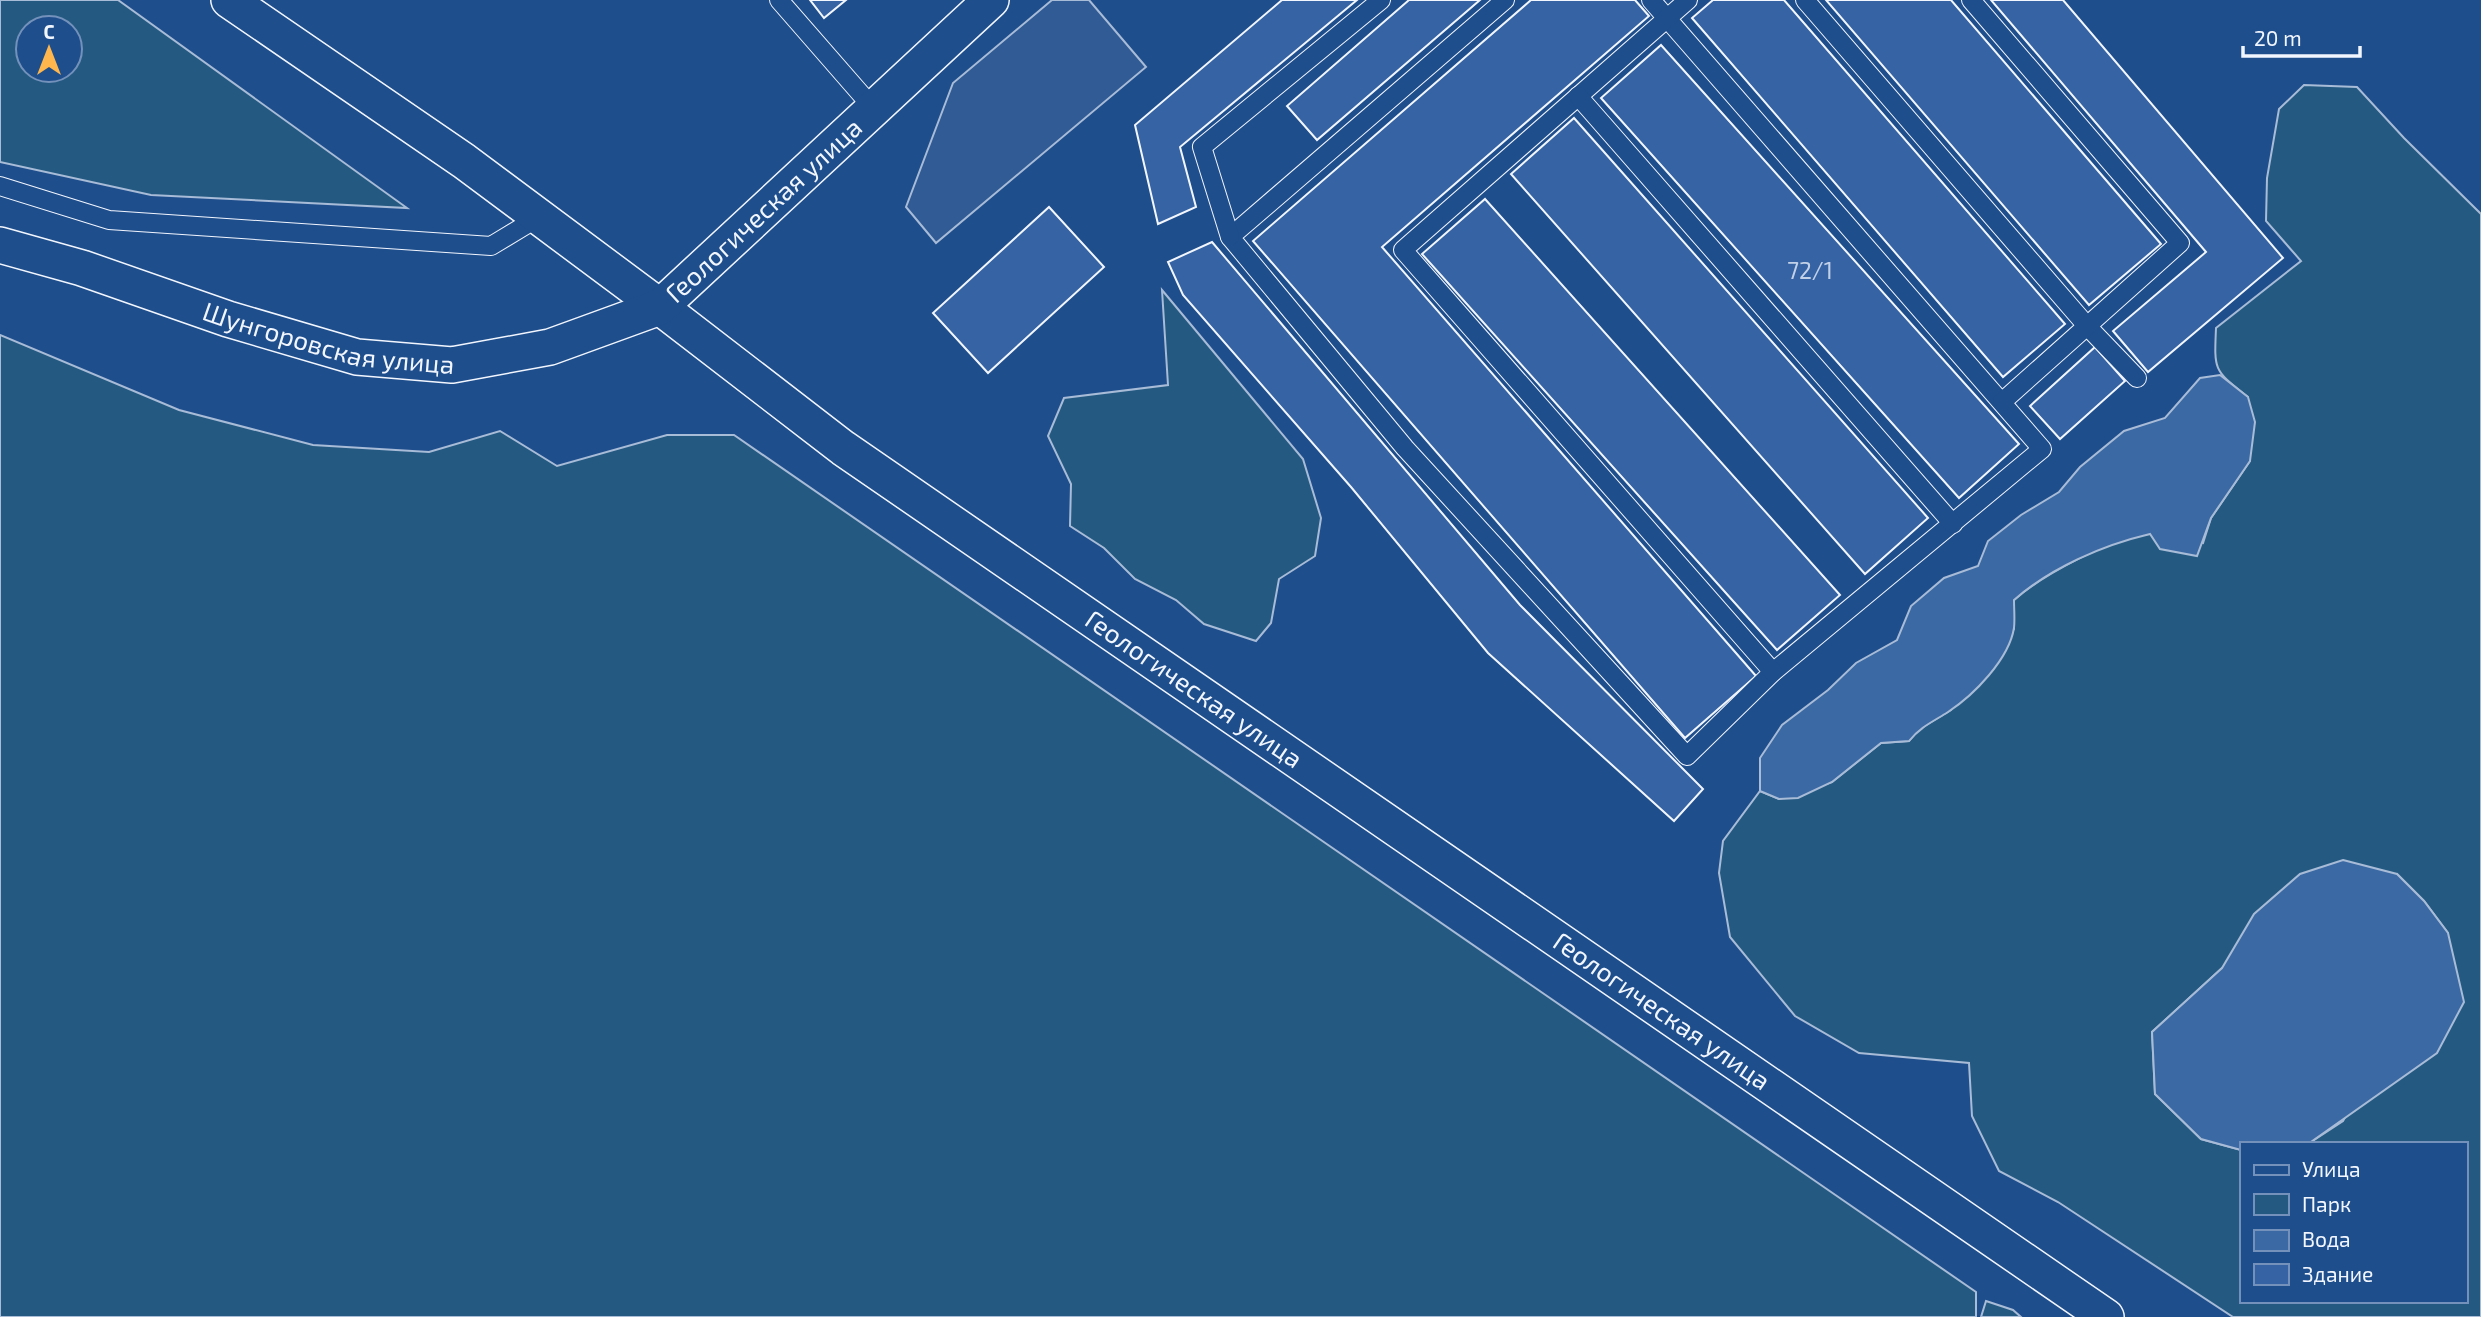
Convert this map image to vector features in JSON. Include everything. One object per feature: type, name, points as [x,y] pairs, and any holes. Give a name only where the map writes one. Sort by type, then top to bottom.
[{"type":"street","points":[[229,0],[464,161],[660,307]]},
{"type":"street","name":"Геологическая улица","points":[[991,0],[660,307],[843,448],[2106,1317]]},
{"type":"street","name":"Шунгоровская улица","points":[[0,245],[82,268],[228,318],[357,357],[452,365],[550,347],[660,307]]},
{"type":"lane","points":[[779,0],[874,109]]},
{"type":"lane","points":[[1381,0],[1202,147],[1230,237],[1405,448],[1687,757],[1773,672],[2042,449],[1651,0]]},
{"type":"lane","points":[[1230,237],[1505,0]]},
{"type":"lane","points":[[1688,0],[1403,250],[1773,672]]},
{"type":"lane","points":[[1805,0],[2087,326],[2137,378]]},
{"type":"lane","points":[[1970,0],[2180,243],[2002,402]]},
{"type":"lane","points":[[1578,96],[1953,524]]},
{"type":"lane","points":[[0,186],[109,220],[491,246],[539,217]]},
{"type":"green space","points":[[0,0],[118,0],[407,208],[151,195],[0,162]]},
{"type":"green space","points":[[2304,85],[2357,87],[2481,214],[2481,1317],[2233,1317],[2058,1202],[1999,1171],[1972,1116],[1969,1063],[1859,1053],[1795,1016],[1730,937],[1719,873],[1723,841],[1760,791],[1779,799],[1832,782],[1881,743],[1909,741],[1918,730],[1951,710],[2014,629],[2014,600],[2041,580],[2078,559],[2116,542],[2149,534],[2203,543],[2211,518],[2250,461],[2248,397],[2218,369],[2215,354],[2216,328],[2301,261],[2266,221],[2267,178],[2279,109]],"holes":[[[2397,874],[2424,901],[2448,933],[2343,1121],[2311,1142],[2467,1142],[2467,1303],[2240,1303],[2240,1150],[2201,1139],[2155,1094],[2152,1032],[2222,968]]]},
{"type":"green space","points":[[1162,290],[1303,459],[1321,518],[1315,556],[1279,579],[1271,623],[1256,641],[1204,624],[1176,600],[1135,579],[1104,548],[1070,526],[1071,484],[1048,436],[1064,398],[1168,385]]},
{"type":"green space","points":[[0,335],[179,410],[313,445],[429,452],[500,431],[557,466],[667,435],[734,435],[1976,1292],[1976,1317],[0,1317]]},
{"type":"green space","points":[[1986,1301],[2013,1310],[2021,1317],[1981,1317]]},
{"type":"shaded area","points":[[1052,0],[1089,0],[1146,67],[936,243],[906,207],[953,83]]},
{"type":"water","points":[[2220,375],[2248,397],[2255,422],[2250,461],[2211,518],[2197,556],[2160,549],[2150,534],[2114,544],[2060,568],[2014,600],[2014,628],[2005,652],[1989,675],[1958,705],[1922,728],[1909,741],[1881,743],[1832,782],[1798,798],[1779,799],[1760,791],[1760,758],[1782,725],[1828,690],[1856,663],[1897,640],[1911,606],[1944,578],[1978,566],[1988,541],[2021,515],[2059,492],[2080,467],[2124,431],[2165,418],[2200,378]]},
{"type":"water","points":[[2343,860],[2397,874],[2424,901],[2448,933],[2464,1002],[2437,1053],[2311,1142],[2240,1142],[2240,1150],[2201,1139],[2155,1094],[2152,1032],[2222,968],[2254,914],[2300,874]]},
{"type":"building","points":[[810,0],[846,0],[824,18]]},
{"type":"building","points":[[1282,0],[1357,0],[1180,147],[1196,207],[1158,224],[1135,125]]},
{"type":"building","points":[[1409,0],[1480,0],[1317,140],[1287,106]]},
{"type":"building","points":[[1531,0],[1635,0],[1649,16],[1382,247],[1756,676],[1685,738],[1253,241]]},
{"type":"building","points":[[1713,0],[1784,0],[2065,324],[2003,377],[1692,18]]},
{"type":"building","points":[[1826,0],[1951,0],[2161,244],[2089,305]]},
{"type":"building","points":[[1991,0],[2063,0],[2283,258],[2148,372],[2113,331],[2206,252]]},
{"type":"building","points":[[1661,45],[2019,444],[1959,498],[1601,98]]},
{"type":"building","points":[[1574,118],[1928,518],[1865,574],[1511,174]]},
{"type":"building","points":[[1485,199],[1840,595],[1777,650],[1422,254]]},
{"type":"building","points":[[1049,207],[1104,267],[988,373],[933,313]]},
{"type":"building","points":[[1212,242],[1520,605],[1703,789],[1674,821],[1488,653],[1351,487],[1183,295],[1168,262]]},
{"type":"building","points":[[2095,347],[2125,381],[2060,439],[2030,406]]}]
